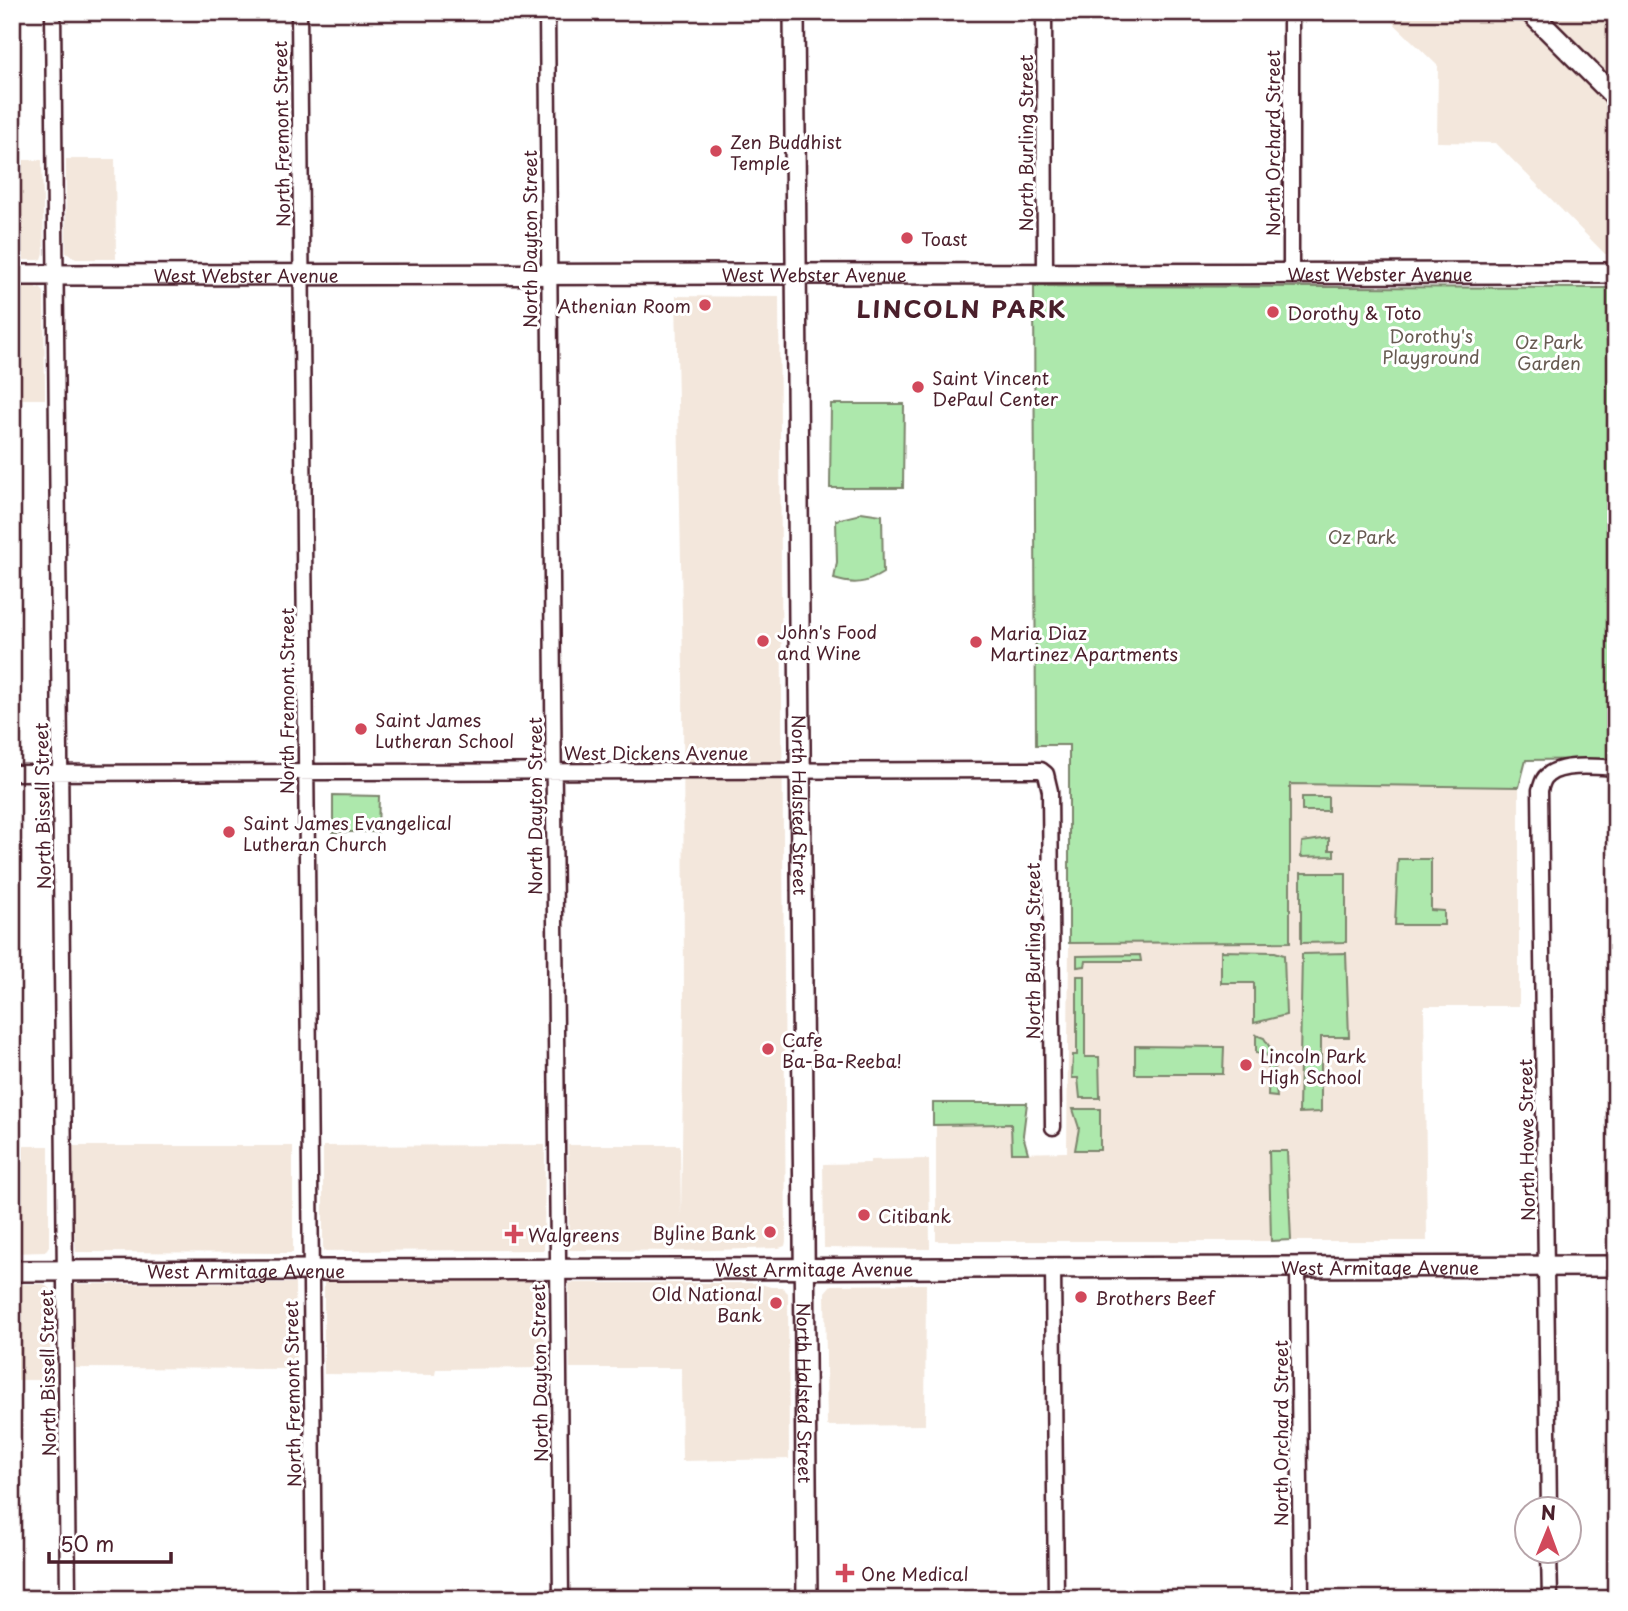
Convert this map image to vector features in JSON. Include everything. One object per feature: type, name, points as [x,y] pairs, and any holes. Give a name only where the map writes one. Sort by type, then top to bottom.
[{"type":"main road","name":"North Halsted Street","points":[[794,12],[807,1599]]},
{"type":"main road","points":[[1530,12],[1616,98]]},
{"type":"main road","name":"West Webster Avenue","points":[[12,275],[1616,272]]},
{"type":"main road","name":"West Armitage Avenue","points":[[12,1270],[1616,1266]]},
{"type":"street","name":"North Bissell Street","points":[[53,12],[68,1599]]},
{"type":"street","name":"North Fremont Street","points":[[299,12],[314,1599]]},
{"type":"street","name":"North Dayton Street","points":[[547,12],[561,1599]]},
{"type":"street","name":"North Burling Street","points":[[1044,12],[1045,273]]},
{"type":"street","name":"North Orchard Street","points":[[1291,12],[1291,273]]},
{"type":"street","name":"North Howe Street","points":[[1549,1496],[1540,790],[1549,773],[1574,767],[1616,768]]},
{"type":"street","name":"West Dickens Avenue","points":[[12,773],[1026,768],[1041,770],[1046,774]]},
{"type":"street","name":"North Burling Street","points":[[1046,774],[1050,791],[1053,1128]]},
{"type":"street","name":"North Orchard Street","points":[[1298,1267],[1301,1599]]},
{"type":"street","points":[[1053,1268],[1056,1599]]},
{"type":"street","points":[[1549,1566],[1550,1599]]},
{"type":"shaded area","points":[[1382,12],[1616,12],[1616,254],[1605,254],[1496,143],[1437,142],[1438,66]]},
{"type":"shaded area","points":[[66,159],[115,159],[116,259],[76,259],[66,253]]},
{"type":"shaded area","points":[[12,160],[42,160],[42,259],[12,260]]},
{"type":"shaded area","points":[[12,288],[40,288],[44,292],[45,399],[12,399]]},
{"type":"shaded area","points":[[676,296],[779,297],[786,1241],[785,1246],[779,1248],[569,1250],[568,1145],[680,1145],[681,1219],[684,1007],[683,668]]},
{"type":"shaded area","name":"Lincoln Park High School","points":[[1290,784],[1519,787],[1519,1006],[1424,1006],[1427,1241],[936,1241],[936,1125],[1012,1124],[1012,1153],[1067,1152],[1069,943],[1290,942]]},
{"type":"shaded area","points":[[545,1145],[544,1250],[323,1251],[323,1146]]},
{"type":"shaded area","points":[[12,1146],[49,1146],[49,1246],[45,1252],[12,1253]]},
{"type":"shaded area","points":[[72,1146],[293,1146],[293,1253],[76,1252]]},
{"type":"shaded area","points":[[929,1159],[930,1249],[824,1248],[823,1164]]},
{"type":"shaded area","points":[[544,1281],[545,1368],[436,1369],[435,1375],[324,1374],[324,1282]]},
{"type":"shaded area","points":[[295,1283],[296,1369],[72,1368],[72,1284]]},
{"type":"shaded area","points":[[569,1283],[757,1283],[782,1287],[788,1293],[789,1459],[682,1461],[681,1368],[570,1368]]},
{"type":"shaded area","points":[[12,1284],[44,1284],[51,1290],[50,1380],[12,1380]]},
{"type":"shaded area","points":[[926,1284],[925,1425],[827,1426],[825,1292],[831,1285]]},
{"type":"green space","name":"Oz Park","points":[[1034,286],[1616,288],[1616,759],[1526,760],[1519,787],[1290,784],[1290,942],[1069,943],[1069,745],[1036,745]]},
{"type":"green space","points":[[831,404],[904,404],[903,488],[830,488]]},
{"type":"green space","points":[[861,512],[882,515],[883,573],[859,582],[834,579],[837,562],[836,520]]},
{"type":"green space","points":[[333,795],[379,796],[378,832],[333,832]]},
{"type":"green space","points":[[1302,797],[1328,797],[1328,811],[1302,811]]},
{"type":"green space","points":[[1329,838],[1329,850],[1334,850],[1334,856],[1301,857],[1302,842]]},
{"type":"green space","points":[[1398,859],[1431,859],[1431,910],[1444,911],[1444,925],[1395,925]]},
{"type":"green space","points":[[1301,873],[1346,873],[1346,942],[1301,943]]},
{"type":"green space","points":[[1221,951],[1275,952],[1284,955],[1286,1015],[1254,1023],[1254,983],[1221,983]]},
{"type":"green space","points":[[1346,953],[1349,1037],[1321,1037],[1321,1112],[1299,1113],[1302,954]]},
{"type":"green space","points":[[1140,955],[1141,961],[1086,961],[1085,966],[1077,967],[1077,956]]},
{"type":"green space","points":[[1077,976],[1085,976],[1085,1057],[1099,1057],[1100,1098],[1080,1098],[1078,1078],[1072,1078],[1073,1055],[1077,1055]]},
{"type":"green space","points":[[1256,1035],[1264,1038],[1277,1059],[1274,1070],[1277,1097],[1268,1096],[1269,1058],[1265,1054],[1256,1053]]},
{"type":"green space","points":[[1135,1046],[1224,1047],[1223,1074],[1135,1074]]},
{"type":"green space","points":[[933,1103],[1027,1103],[1023,1135],[1028,1153],[1012,1153],[1011,1124],[933,1125]]},
{"type":"green space","points":[[1073,1109],[1100,1109],[1100,1150],[1075,1150],[1079,1128]]},
{"type":"green space","points":[[1269,1151],[1287,1151],[1291,1240],[1271,1241]]},
{"type":"place","name":"Zen Buddhist Temple","points":[[716,151]]},
{"type":"place","name":"Toast","points":[[907,238]]},
{"type":"place","name":"Athenian Room","points":[[705,305]]},
{"type":"place","name":"Dorothy & Toto","points":[[1273,312]]},
{"type":"place","name":"Saint Vincent DePaul Center","points":[[918,387]]},
{"type":"place","name":"John's Food and Wine","points":[[763,641]]},
{"type":"place","name":"Maria Diaz Martinez Apartments","points":[[976,642]]},
{"type":"place","name":"Saint James Lutheran School","points":[[361,729]]},
{"type":"place","name":"Saint James Evangelical Lutheran Church","points":[[229,832]]},
{"type":"place","name":"Cafe Ba-Ba-Reeba!","points":[[768,1049]]},
{"type":"place","name":"Lincoln Park High School","points":[[1246,1065]]},
{"type":"place","name":"Citibank","points":[[864,1215]]},
{"type":"place","name":"Byline Bank","points":[[770,1232]]},
{"type":"place","name":"Walgreens","points":[[514,1234]]},
{"type":"place","name":"Brothers Beef","points":[[1081,1297]]},
{"type":"place","name":"Old National Bank","points":[[776,1303]]},
{"type":"place","name":"One Medical","points":[[845,1573]]},
{"type":"district","name":"LINCOLN PARK","points":[[962,308]]},
{"type":"park label","name":"Dorothy's Playground","points":[[1431,345]]},
{"type":"park label","name":"Oz Park Garden","points":[[1549,351]]}]
